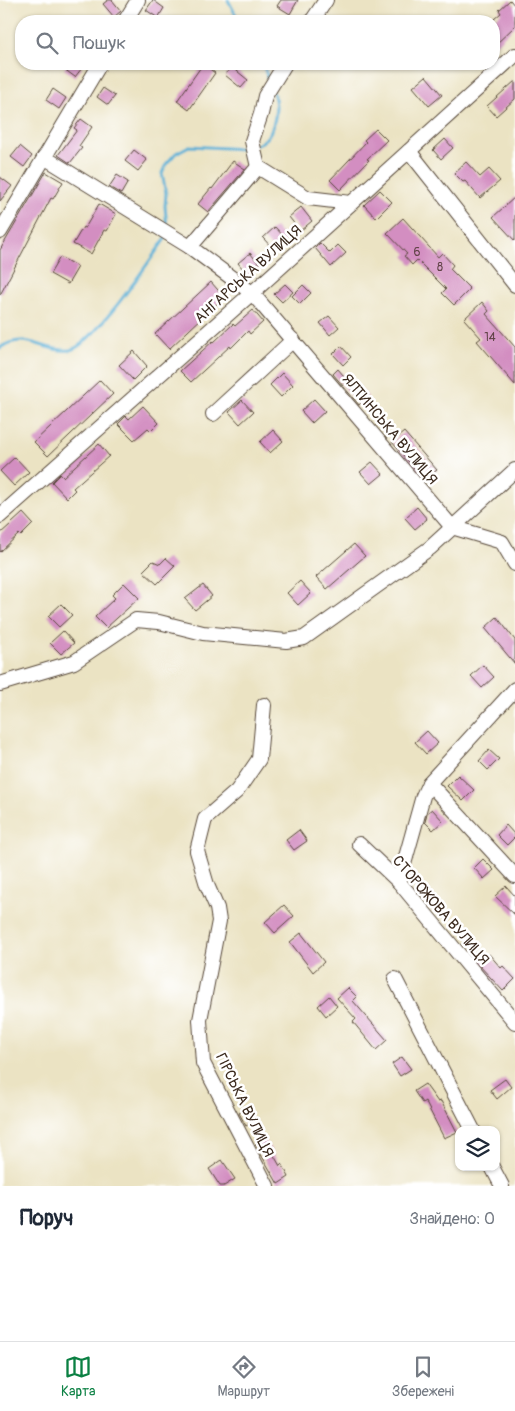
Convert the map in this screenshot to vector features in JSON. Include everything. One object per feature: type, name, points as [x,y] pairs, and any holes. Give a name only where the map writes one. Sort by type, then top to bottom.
[{"type":"street","points":[[129,15],[138,0]]},
{"type":"street","points":[[316,15],[326,0]]},
{"type":"street","name":"АНГАРСЬКА ВУЛИЦЯ","points":[[500,69],[515,55]]},
{"type":"street","points":[[0,232],[96,70]]},
{"type":"street","points":[[281,70],[265,96],[252,141],[257,162],[308,198],[351,203]]},
{"type":"street","name":"АНГАРСЬКА ВУЛИЦЯ","points":[[0,516],[252,293],[498,70]]},
{"type":"street","points":[[409,151],[515,285]]},
{"type":"street","name":"ЯЛТИНСЬКА ВУЛИЦЯ","points":[[44,157],[190,247],[252,293],[452,527]]},
{"type":"street","points":[[190,247],[257,162]]},
{"type":"street","points":[[213,414],[293,340]]},
{"type":"street","points":[[0,684],[74,662],[136,620],[159,622],[203,633],[286,642],[304,638],[430,548],[515,470]]},
{"type":"street","points":[[452,527],[502,542],[515,564]]},
{"type":"street","points":[[399,882],[423,796],[429,782],[515,689]]},
{"type":"street","name":"ГІРСЬКА ВУЛИЦЯ","points":[[264,705],[259,759],[237,791],[205,819],[197,852],[207,885],[217,908],[219,922],[200,1020],[203,1063],[267,1186]]},
{"type":"street","points":[[429,782],[515,876]]},
{"type":"street","name":"СТОРОЖОВА ВУЛИЦЯ","points":[[358,844],[399,882],[515,1022]]},
{"type":"street","points":[[395,979],[471,1126]]},
{"type":"street","points":[[494,1171],[502,1186]]},
{"type":"building","points":[[108,0],[112,0],[121,11],[116,15],[112,15],[103,4]]},
{"type":"building","points":[[153,0],[164,8],[160,15],[154,15],[146,10]]},
{"type":"building","points":[[281,0],[298,0],[290,14],[277,6]]},
{"type":"building","points":[[510,0],[515,6],[515,26],[500,40],[499,15],[501,13],[499,10]]},
{"type":"building","points":[[65,70],[80,70],[75,77]]},
{"type":"building","points":[[199,70],[211,70],[215,73],[189,110],[177,101]]},
{"type":"building","points":[[229,70],[236,70],[248,80],[241,88],[225,75]]},
{"type":"building","points":[[426,76],[442,95],[429,106],[413,87]]},
{"type":"building","points":[[515,81],[515,99],[496,116],[487,106]]},
{"type":"building","points":[[103,88],[115,96],[108,105],[97,97]]},
{"type":"building","points":[[53,89],[66,98],[59,109],[46,100]]},
{"type":"building","points":[[81,119],[92,127],[79,146],[82,148],[70,163],[58,155],[77,130],[74,128]]},
{"type":"building","points":[[376,129],[387,140],[367,159],[369,160],[340,190],[330,180],[366,142],[364,140]]},
{"type":"building","points":[[445,139],[453,148],[441,159],[433,150]]},
{"type":"building","points":[[20,146],[32,156],[24,167],[11,157]]},
{"type":"building","points":[[134,150],[147,160],[138,171],[125,161]]},
{"type":"building","points":[[233,161],[245,169],[208,212],[198,204]]},
{"type":"building","points":[[466,162],[480,177],[489,169],[500,181],[480,198],[465,181],[463,182],[454,173]]},
{"type":"building","points":[[46,172],[63,182],[53,199],[51,198],[0,295],[0,250]]},
{"type":"building","points":[[117,175],[128,182],[121,194],[109,187]]},
{"type":"building","points":[[0,177],[12,186],[0,201]]},
{"type":"building","points":[[380,190],[392,202],[376,218],[364,205]]},
{"type":"building","points":[[515,197],[515,241],[493,217]]},
{"type":"building","points":[[99,204],[116,214],[107,231],[104,230],[91,254],[73,244]]},
{"type":"building","points":[[301,207],[312,221],[300,231],[289,217]]},
{"type":"building","points":[[403,218],[438,257],[442,253],[453,265],[450,269],[470,289],[454,305],[442,293],[446,289],[417,260],[412,265],[404,256],[407,254],[387,233]]},
{"type":"building","points":[[275,227],[287,240],[275,251],[263,238]]},
{"type":"building","points":[[320,243],[330,253],[338,245],[346,253],[331,267],[315,248]]},
{"type":"building","points":[[250,253],[261,266],[249,276],[238,263]]},
{"type":"building","points":[[60,257],[78,267],[68,284],[50,274]]},
{"type":"building","points":[[211,282],[224,297],[169,349],[155,334]]},
{"type":"building","points":[[285,284],[293,292],[282,302],[274,294]]},
{"type":"building","points":[[303,285],[311,293],[300,304],[292,296]]},
{"type":"building","points":[[482,302],[489,311],[486,314],[515,347],[515,385],[477,341],[481,338],[464,319]]},
{"type":"building","points":[[253,310],[263,322],[250,334],[248,331],[191,382],[180,371],[233,324],[235,326]]},
{"type":"building","points":[[329,316],[339,327],[330,335],[320,323]]},
{"type":"building","points":[[341,346],[351,357],[343,365],[333,354]]},
{"type":"building","points":[[134,351],[147,366],[133,380],[119,365]]},
{"type":"building","points":[[338,369],[354,388],[357,385],[368,397],[359,405],[333,374]]},
{"type":"building","points":[[282,373],[293,385],[281,397],[270,385]]},
{"type":"building","points":[[100,380],[113,394],[48,456],[34,442]]},
{"type":"building","points":[[314,399],[325,411],[312,423],[301,411]]},
{"type":"building","points":[[242,400],[253,412],[240,424],[229,412]]},
{"type":"building","points":[[143,406],[159,423],[151,431],[148,428],[134,440],[118,424],[126,416],[129,419]]},
{"type":"building","points":[[273,430],[283,441],[270,453],[260,442]]},
{"type":"building","points":[[404,432],[437,470],[424,480],[392,442]]},
{"type":"building","points":[[99,444],[109,456],[73,488],[75,490],[67,498],[52,482],[60,474],[63,477]]},
{"type":"building","points":[[15,457],[29,472],[14,486],[0,471]]},
{"type":"building","points":[[372,462],[383,474],[371,484],[360,472]]},
{"type":"building","points":[[417,507],[427,519],[415,529],[405,518]]},
{"type":"building","points":[[23,513],[33,524],[0,552],[0,534]]},
{"type":"building","points":[[354,544],[365,556],[327,589],[316,577]]},
{"type":"building","points":[[166,558],[175,566],[157,584],[143,571],[153,561],[160,564]]},
{"type":"building","points":[[300,581],[311,593],[298,605],[287,593]]},
{"type":"building","points":[[124,583],[139,598],[106,628],[95,617],[115,598],[112,595]]},
{"type":"building","points":[[203,585],[212,596],[195,610],[185,599]]},
{"type":"building","points":[[61,604],[72,615],[59,627],[48,616]]},
{"type":"building","points":[[497,617],[515,640],[515,664],[485,628]]},
{"type":"building","points":[[63,631],[74,643],[61,654],[50,643]]},
{"type":"building","points":[[483,665],[494,677],[482,688],[471,676]]},
{"type":"building","points":[[427,731],[438,743],[426,754],[415,742]]},
{"type":"building","points":[[489,750],[499,759],[488,770],[479,761]]},
{"type":"building","points":[[458,775],[474,790],[463,801],[447,786]]},
{"type":"building","points":[[432,809],[443,821],[433,830],[425,822],[427,813]]},
{"type":"building","points":[[506,825],[515,835],[507,845],[497,835]]},
{"type":"building","points":[[299,830],[307,841],[294,850],[286,840]]},
{"type":"building","points":[[483,859],[494,870],[484,879],[474,868]]},
{"type":"building","points":[[506,886],[515,896],[515,915],[495,896]]},
{"type":"building","points":[[284,905],[294,916],[275,933],[265,922]]},
{"type":"building","points":[[301,933],[324,962],[313,972],[290,942]]},
{"type":"building","points":[[489,954],[501,968],[503,966],[515,979],[503,991],[478,964]]},
{"type":"building","points":[[348,988],[357,997],[353,1001],[387,1040],[376,1050],[353,1022],[356,1019],[337,998]]},
{"type":"building","points":[[329,996],[337,1006],[326,1016],[318,1006]]},
{"type":"building","points":[[402,1057],[411,1069],[400,1076],[392,1064]]},
{"type":"building","points":[[505,1079],[511,1087],[497,1099],[490,1090]]},
{"type":"building","points":[[425,1084],[438,1102],[441,1101],[455,1128],[455,1133],[444,1138],[425,1101],[422,1103],[414,1091]]},
{"type":"building","points":[[246,1109],[253,1122],[246,1126],[239,1113]]},
{"type":"building","points":[[264,1138],[280,1166],[282,1164],[289,1177],[278,1184],[255,1144]]},
{"type":"building","points":[[222,1160],[235,1179],[224,1186],[220,1186],[209,1169]]},
{"type":"waterway","points":[[228,0],[236,15]]},
{"type":"waterway","points":[[265,70],[269,82]]},
{"type":"waterway","points":[[256,145],[267,137],[274,123],[276,107],[273,92]]},
{"type":"waterway","points":[[167,228],[166,193],[162,173],[166,164],[176,153],[189,146],[245,149],[250,147]]},
{"type":"waterway","points":[[0,348],[18,341],[35,343],[61,350],[70,350],[80,345],[121,300],[167,236]]}]
